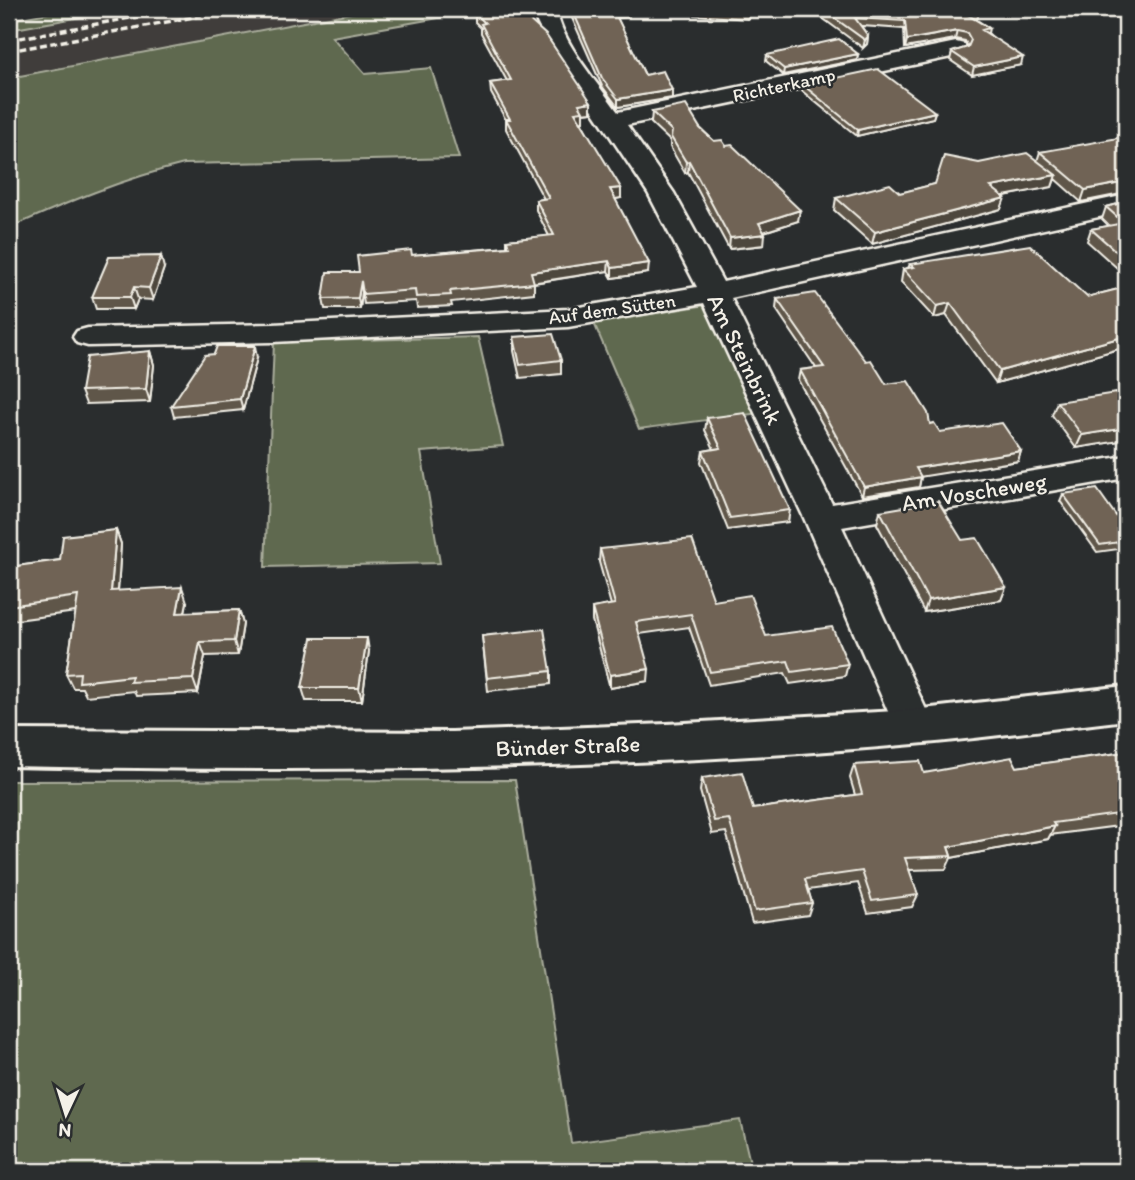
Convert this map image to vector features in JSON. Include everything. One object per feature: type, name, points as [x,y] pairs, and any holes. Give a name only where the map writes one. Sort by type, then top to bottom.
[{"type":"main road","name":"Bünder Straße","points":[[9,748],[452,750],[667,742],[914,727],[1126,703]]},
{"type":"street","name":"Am Steinbrink","points":[[547,9],[547,20],[554,35],[660,193],[714,293],[821,518],[914,727]]},
{"type":"street","name":"Richterkamp","points":[[612,121],[956,49]]},
{"type":"street","name":"Auf dem Sütten","points":[[88,337],[273,333],[568,318],[714,293],[1126,202]]},
{"type":"street","name":"Am Voscheweg","points":[[821,518],[1126,467]]},
{"type":"shaded area","points":[[125,9],[372,9],[9,78],[9,30]]},
{"type":"green space","points":[[71,9],[125,9],[9,30],[9,20]]},
{"type":"green space","points":[[372,9],[489,9],[332,37],[365,74],[431,68],[459,158],[184,164],[116,184],[9,228],[9,78]]},
{"type":"green space","points":[[706,305],[760,413],[639,429],[594,323]]},
{"type":"green space","points":[[478,337],[503,446],[421,452],[440,563],[265,567],[274,342]]},
{"type":"green space","points":[[515,780],[571,1143],[740,1120],[752,1171],[9,1171],[9,781]]},
{"type":"building","points":[[517,9],[546,35],[591,102],[579,104],[583,111],[575,112],[621,188],[610,189],[649,263],[612,268],[609,261],[531,272],[534,283],[450,291],[451,295],[416,297],[415,290],[363,294],[361,281],[358,298],[323,299],[327,272],[359,272],[357,256],[411,250],[412,255],[509,247],[507,240],[554,235],[536,200],[549,198],[506,119],[510,119],[490,83],[511,80],[481,24],[485,23],[475,13]]},
{"type":"building","points":[[572,9],[630,10],[614,11],[645,75],[663,71],[672,90],[618,99],[602,78]]},
{"type":"building","points":[[822,9],[973,9],[979,12],[968,15],[989,28],[982,30],[1023,57],[974,67],[952,52],[968,47],[971,40],[967,33],[957,31],[907,40],[905,21],[855,18],[868,36],[865,40]]},
{"type":"building","points":[[839,39],[858,54],[784,69],[767,55]]},
{"type":"building","points":[[878,69],[935,112],[858,130],[803,85]]},
{"type":"building","points":[[686,105],[700,128],[714,141],[722,140],[726,146],[732,145],[800,210],[759,223],[765,234],[730,238],[689,161],[686,162],[671,137],[672,131],[652,112]]},
{"type":"building","points":[[1118,138],[1126,144],[1126,182],[1085,190],[1040,152]]},
{"type":"building","points":[[1027,153],[1056,175],[991,187],[1005,198],[875,232],[836,198],[890,184],[900,193],[935,184],[944,156],[979,163]]},
{"type":"building","points":[[1126,202],[1126,260],[1091,229],[1124,223],[1106,207]]},
{"type":"building","points":[[1030,245],[1087,297],[1126,287],[1126,336],[1000,371],[950,303],[937,306],[903,269],[914,267],[910,264]]},
{"type":"building","points":[[161,256],[149,288],[134,287],[130,297],[92,297],[109,257]]},
{"type":"building","points":[[815,293],[866,361],[871,360],[886,384],[908,381],[928,413],[930,424],[934,423],[940,432],[1002,423],[1021,451],[916,468],[921,477],[864,487],[800,370],[824,367],[777,299]]},
{"type":"building","points":[[553,334],[561,360],[520,365],[514,337]]},
{"type":"building","points":[[217,346],[255,346],[240,399],[171,406],[205,355],[214,354]]},
{"type":"building","points":[[150,351],[146,389],[81,391],[87,357]]},
{"type":"building","points":[[1116,393],[1126,405],[1126,428],[1082,435],[1057,402]]},
{"type":"building","points":[[745,413],[790,510],[730,518],[703,451],[721,448],[707,418]]},
{"type":"building","points":[[1097,489],[1126,530],[1126,541],[1100,545],[1063,494]]},
{"type":"building","points":[[938,501],[962,540],[977,538],[1006,587],[928,600],[880,511]]},
{"type":"building","points":[[116,530],[111,591],[182,587],[177,613],[239,610],[234,641],[200,642],[193,679],[130,682],[132,676],[79,682],[80,673],[66,674],[78,596],[9,606],[9,567],[60,560],[63,536]]},
{"type":"building","points":[[692,539],[714,601],[750,595],[766,636],[832,627],[848,664],[792,672],[788,661],[710,672],[691,614],[636,622],[649,669],[610,675],[592,608],[615,604],[600,549]]},
{"type":"building","points":[[544,629],[551,671],[487,678],[482,636]]},
{"type":"building","points":[[312,638],[367,638],[359,688],[302,688]]},
{"type":"building","points":[[1126,752],[1126,813],[1053,823],[1055,826],[948,847],[951,856],[905,858],[918,895],[872,901],[862,871],[805,879],[812,903],[755,911],[729,819],[714,821],[702,778],[742,772],[753,809],[862,794],[854,765],[920,761],[924,773],[1012,757],[1017,767]]},
{"type":"railway","points":[[9,40],[179,9]]},
{"type":"railway","points":[[9,51],[237,9]]}]
